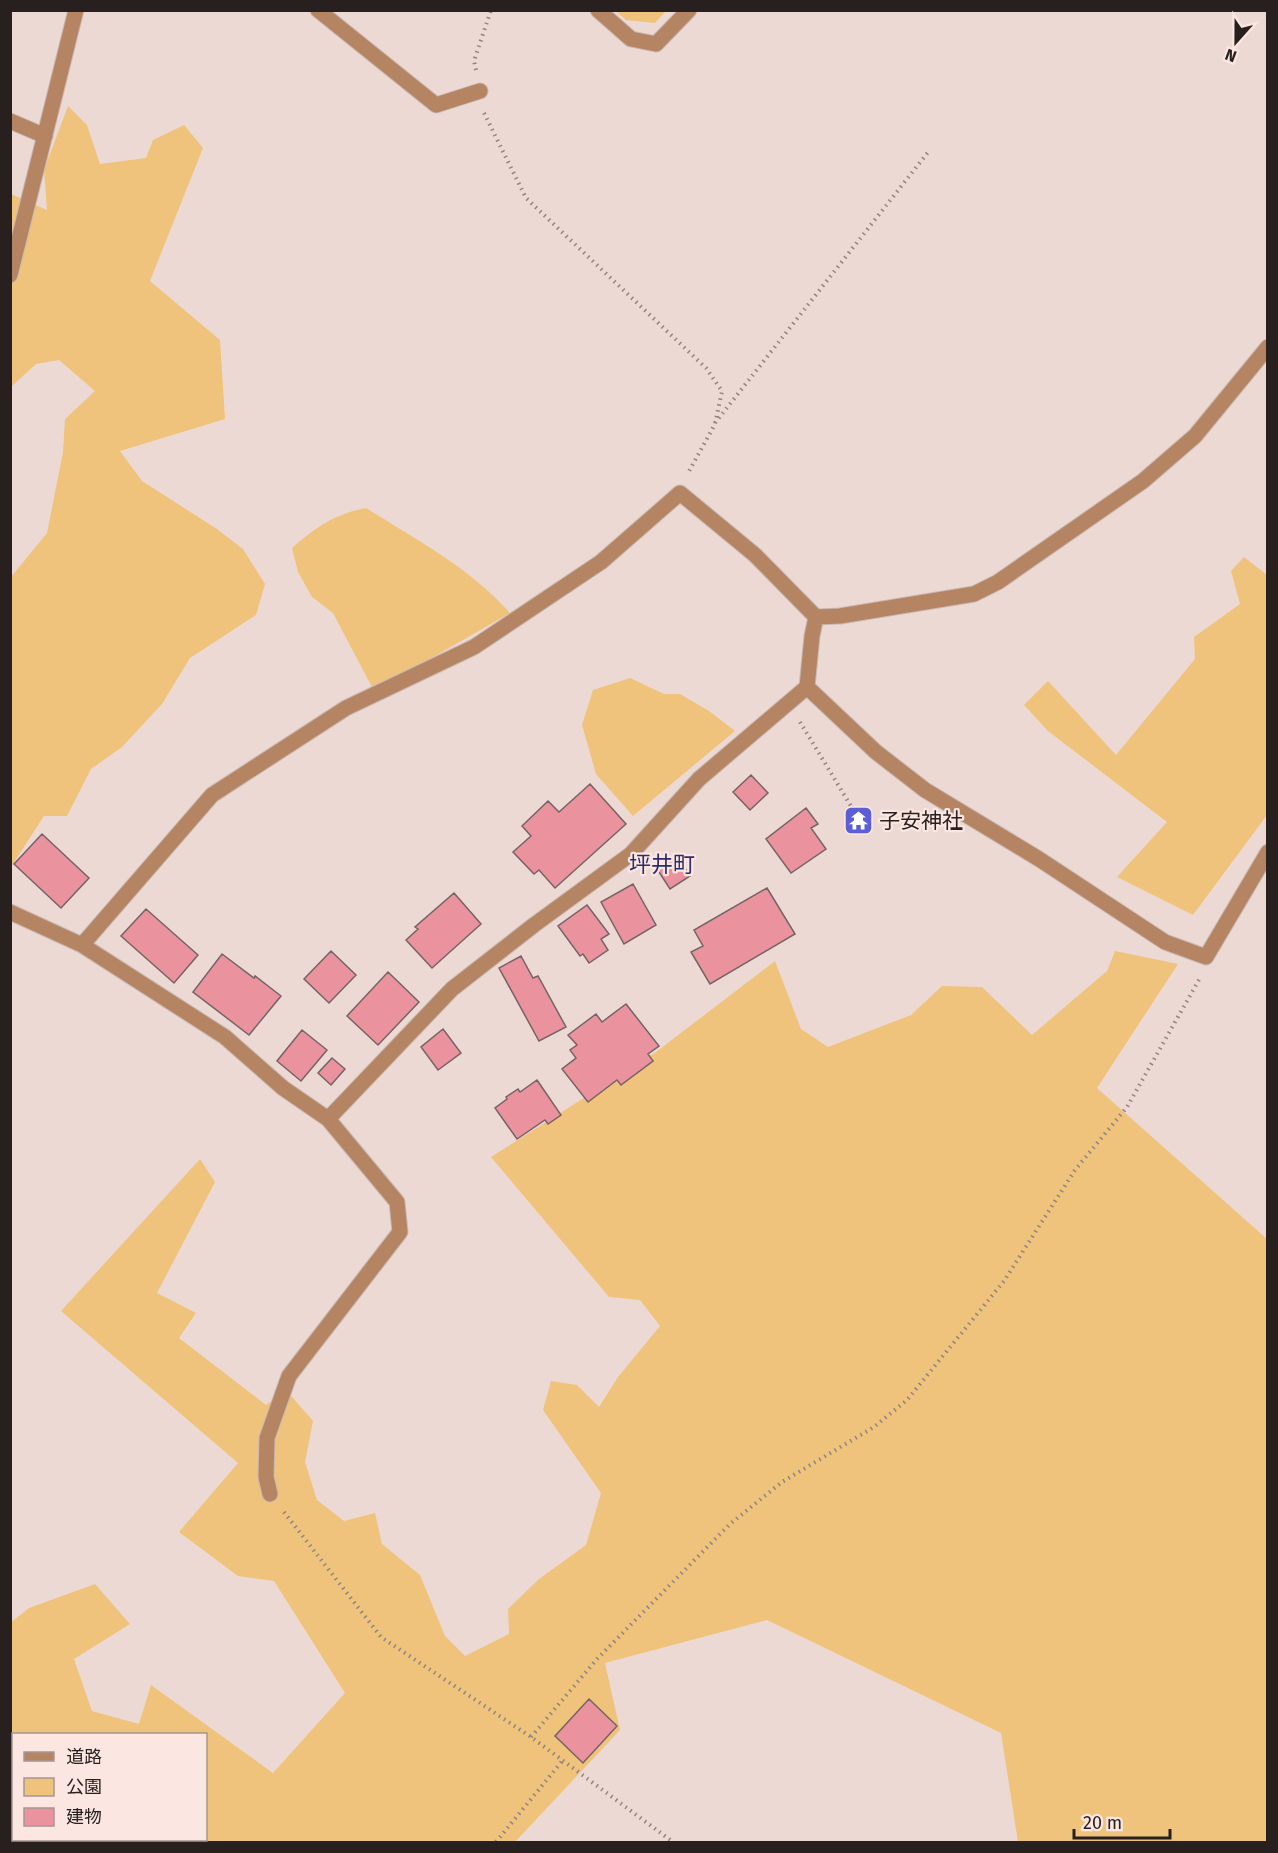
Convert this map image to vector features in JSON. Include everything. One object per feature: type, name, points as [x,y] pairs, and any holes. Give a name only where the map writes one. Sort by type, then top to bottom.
[{"type":"street","points":[[10,275],[76,10]]},
{"type":"street","points":[[318,10],[436,105],[480,91]]},
{"type":"street","points":[[598,10],[631,39],[656,44],[689,10]]},
{"type":"street","points":[[10,121],[45,136]]},
{"type":"street","points":[[82,945],[212,795],[346,708],[474,647],[600,562],[680,493],[755,555],[816,617],[840,616],[974,594],[998,582],[1143,481],[1195,436],[1268,347]]},
{"type":"street","points":[[328,1119],[452,989],[631,854],[699,779],[807,687],[816,617]]},
{"type":"street","points":[[807,687],[876,752],[926,790],[1039,859],[1165,942],[1206,957],[1268,852]]},
{"type":"street","points":[[10,912],[82,945],[225,1037],[283,1088],[328,1119],[397,1202],[400,1232],[289,1376],[267,1438],[266,1477],[270,1494]]},
{"type":"path","points":[[491,10],[474,61],[485,117],[526,198],[706,368],[722,391],[715,424]]},
{"type":"path","points":[[680,493],[692,464],[715,424],[929,151]]},
{"type":"path","points":[[789,703],[854,811]]},
{"type":"path","points":[[531,1737],[597,1659],[730,1524],[782,1482],[874,1427],[907,1400],[1004,1281],[1075,1170],[1127,1107],[1200,979],[1206,957]]},
{"type":"path","points":[[270,1494],[381,1636],[531,1737],[673,1842]]},
{"type":"path","points":[[496,1842],[563,1761]]},
{"type":"green space","points":[[616,11],[666,11],[655,23],[626,20]]},
{"type":"green space","points":[[68,106],[87,125],[100,164],[146,158],[153,140],[184,125],[203,148],[150,281],[220,340],[225,419],[120,451],[142,481],[217,529],[243,549],[265,584],[256,615],[190,658],[162,704],[122,747],[91,769],[67,816],[44,816],[11,867],[11,577],[47,533],[63,452],[65,419],[95,391],[59,360],[36,364],[11,387],[11,194],[47,210],[44,170]]},
{"type":"green space","points":[[366,508],[461,569],[495,597],[510,613],[374,691],[333,613],[312,597],[298,572],[292,548],[326,523],[344,514]]},
{"type":"green space","points":[[1244,557],[1267,575],[1267,815],[1193,915],[1117,877],[1167,822],[1048,731],[1024,705],[1048,681],[1116,755],[1195,659],[1194,637],[1240,604],[1231,571]]},
{"type":"green space","points":[[630,678],[664,694],[680,694],[709,711],[735,731],[633,816],[596,774],[582,725],[593,690]]},
{"type":"green space","points":[[1115,951],[1178,964],[1097,1088],[1267,1239],[1267,1842],[1018,1842],[1001,1733],[767,1620],[605,1663],[620,1730],[515,1842],[204,1842],[202,1841],[207,1841],[207,1733],[12,1733],[11,1741],[10,1623],[29,1608],[95,1584],[130,1624],[74,1659],[92,1711],[139,1724],[151,1685],[273,1773],[345,1693],[274,1581],[238,1576],[179,1532],[238,1463],[61,1311],[200,1159],[215,1182],[157,1293],[196,1313],[179,1338],[266,1405],[286,1390],[313,1421],[305,1462],[317,1500],[344,1521],[375,1513],[382,1544],[420,1575],[445,1636],[465,1656],[509,1634],[508,1609],[539,1579],[586,1545],[601,1493],[543,1410],[551,1381],[577,1385],[599,1407],[618,1377],[660,1326],[640,1300],[609,1297],[491,1157],[656,1052],[775,961],[801,1029],[828,1047],[911,1015],[942,986],[982,987],[1032,1035],[1107,971]]},
{"type":"building","points":[[751,775],[768,793],[750,810],[733,792]]},
{"type":"building","points":[[590,784],[626,824],[555,888],[539,870],[534,874],[513,852],[531,836],[522,826],[548,801],[559,812]]},
{"type":"building","points":[[806,808],[818,824],[811,828],[826,849],[791,873],[766,839]]},
{"type":"building","points":[[858,812],[865,819],[863,821],[865,825],[858,830],[850,819]]},
{"type":"building","points":[[42,834],[89,878],[61,908],[14,864]]},
{"type":"building","points":[[677,856],[690,876],[670,889],[657,869]]},
{"type":"building","points":[[633,884],[656,925],[624,944],[601,902]]},
{"type":"building","points":[[767,888],[795,934],[710,984],[691,952],[703,946],[694,930]]},
{"type":"building","points":[[454,893],[481,924],[432,968],[406,940],[418,929],[415,927]]},
{"type":"building","points":[[587,905],[609,934],[601,939],[608,950],[589,963],[583,954],[580,956],[558,926]]},
{"type":"building","points":[[146,909],[198,955],[174,983],[121,936]]},
{"type":"building","points":[[331,951],[356,975],[329,1003],[304,979]]},
{"type":"building","points":[[222,954],[281,996],[249,1035],[193,992]]},
{"type":"building","points":[[521,956],[533,978],[538,976],[566,1027],[539,1041],[499,968]]},
{"type":"building","points":[[388,972],[419,1002],[378,1045],[347,1016]]},
{"type":"building","points":[[626,1004],[659,1046],[648,1054],[653,1061],[621,1085],[617,1080],[588,1102],[562,1069],[576,1058],[570,1050],[577,1045],[568,1035],[596,1014],[602,1022]]},
{"type":"building","points":[[443,1029],[461,1053],[438,1070],[421,1047]]},
{"type":"building","points":[[302,1030],[327,1050],[301,1081],[277,1061]]},
{"type":"building","points":[[332,1058],[345,1069],[331,1085],[318,1073]]},
{"type":"building","points":[[537,1080],[561,1115],[548,1124],[545,1120],[517,1139],[495,1108],[518,1089],[520,1092]]},
{"type":"building","points":[[589,1699],[617,1726],[583,1763],[555,1736]]},
{"type":"place","name":"子安神社","points":[[858,821]]},
{"type":"district","name":"坪井町","points":[[662,864]]}]
